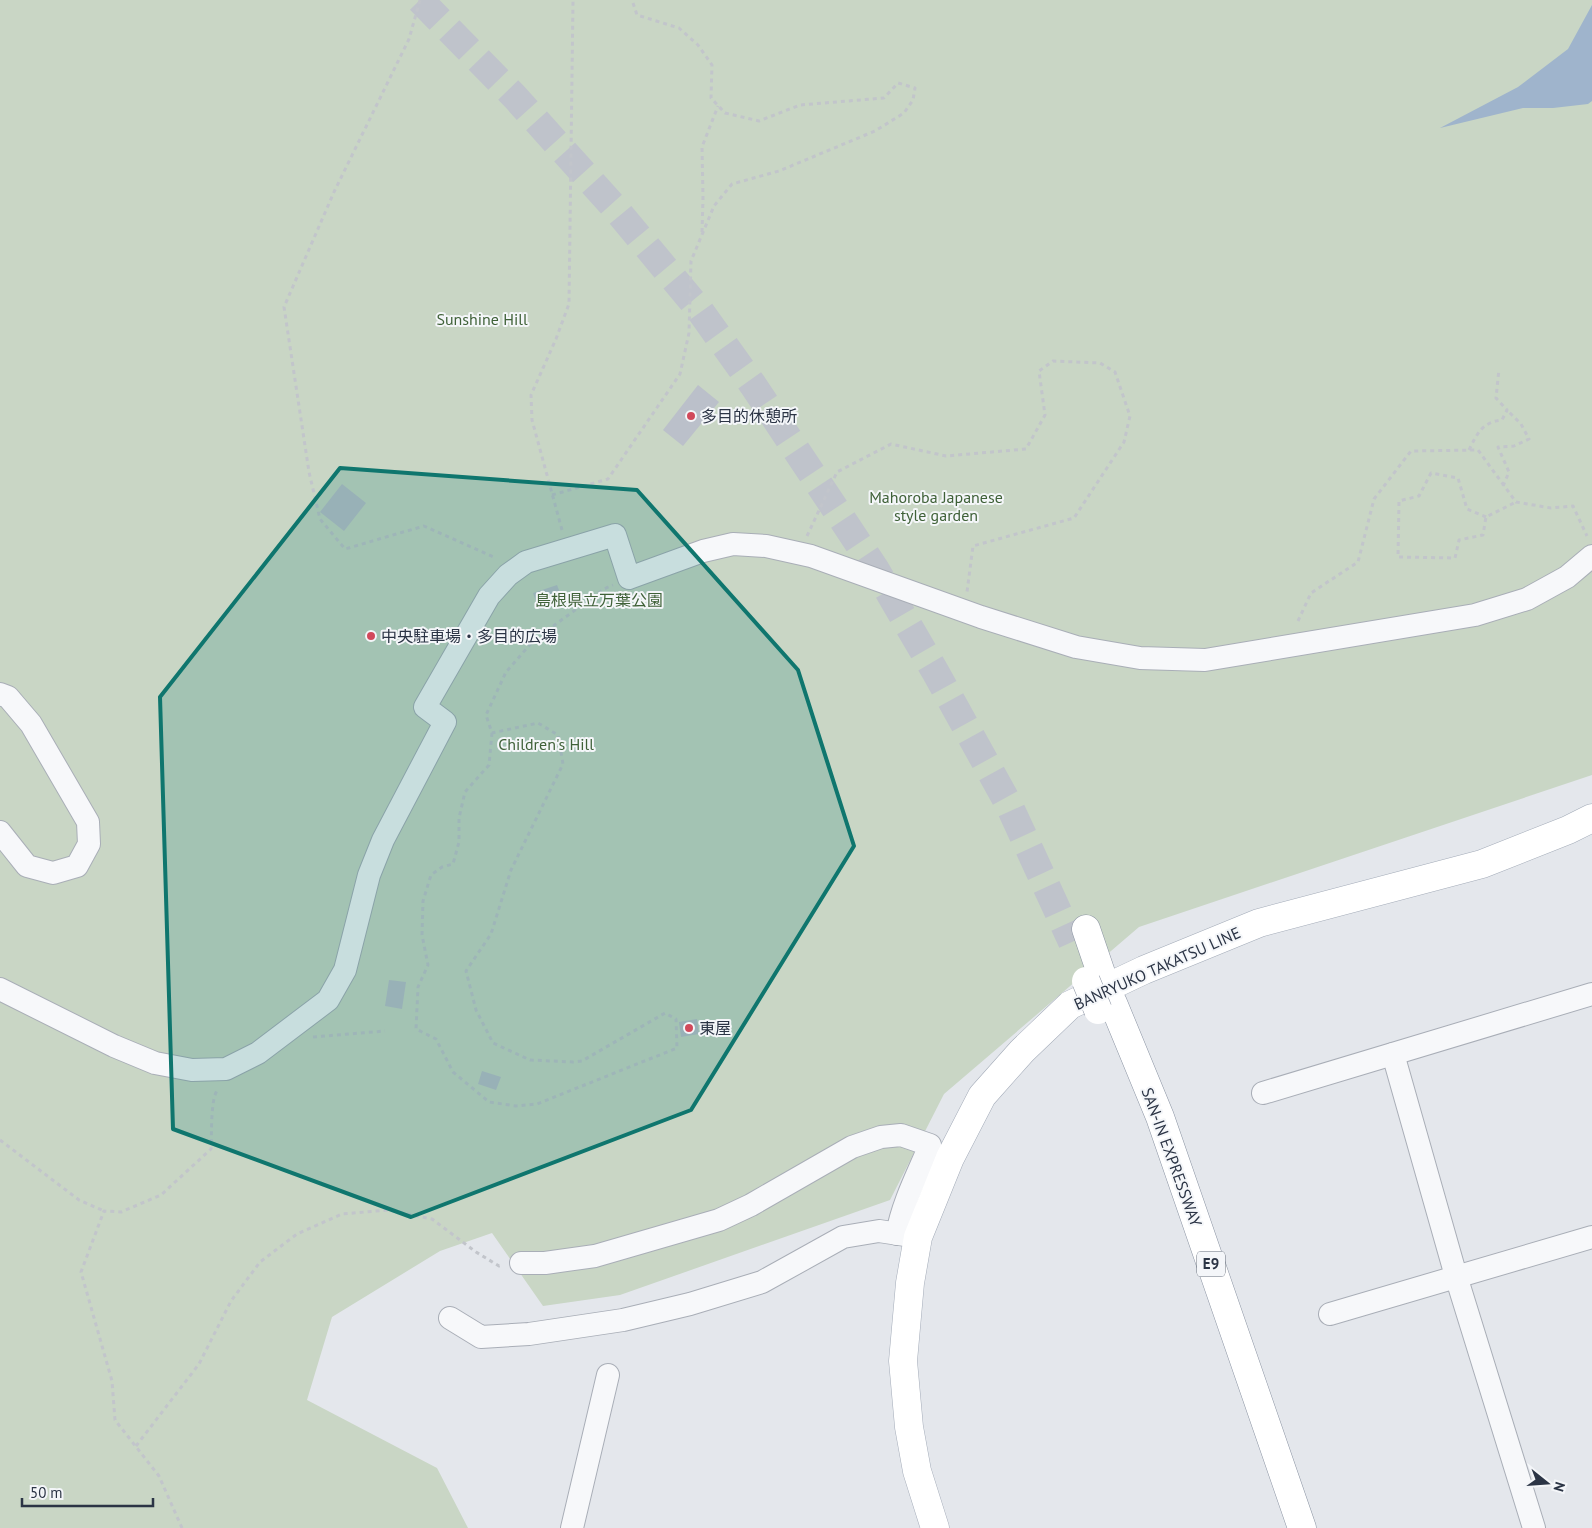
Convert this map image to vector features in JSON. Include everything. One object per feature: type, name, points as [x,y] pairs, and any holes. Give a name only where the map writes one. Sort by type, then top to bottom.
[{"type":"main road","name":"BANRYUKO TAKATSU LINE","points":[[936,1528],[917,1471],[909,1427],[903,1361],[910,1283],[908,1235],[982,1096],[1022,1051],[1070,1005],[1144,970],[1259,923],[1482,864],[1568,830],[1592,818]]},
{"type":"main road","name":"SAN-IN EXPRESSWAY","points":[[1079,936],[1148,1122],[1288,1528]]},
{"type":"main road","name":"SAN-IN EXPRESSWAY","points":[[1106,1006],[1160,1117],[1302,1528]]},
{"type":"street","points":[[0,989],[114,1046],[155,1063],[192,1070],[226,1069],[258,1053],[328,1000],[345,970],[369,875],[383,840],[445,722],[425,708],[489,596],[508,575],[561,537],[615,535],[629,578],[702,551],[733,544],[766,546],[811,556],[982,617],[1076,647],[1140,658],[1205,660],[1475,615],[1527,599],[1567,577],[1590,546]]},
{"type":"street","points":[[0,694],[8,697],[31,724],[88,822],[89,844],[77,866],[53,873],[27,866],[0,832]]},
{"type":"street","points":[[1263,1093],[1592,994]]},
{"type":"street","points":[[1393,1054],[1456,1276],[1534,1528]]},
{"type":"street","points":[[521,1263],[545,1263],[595,1256],[719,1220],[751,1205],[852,1147],[881,1137],[901,1134],[930,1145],[910,1190],[900,1220],[908,1235]]},
{"type":"street","points":[[450,1318],[481,1337],[528,1334],[623,1320],[690,1304],[762,1282],[843,1237],[880,1231],[908,1235]]},
{"type":"street","points":[[1330,1314],[1592,1236]]},
{"type":"street","points":[[572,1528],[608,1375]]},
{"type":"path","points":[[420,0],[409,39],[334,192],[284,307],[309,472],[320,519],[345,549],[424,526],[495,559],[503,555]]},
{"type":"path","points":[[561,537],[532,420],[532,395],[556,340],[569,304],[573,0]]},
{"type":"path","points":[[552,495],[608,479],[680,374],[689,333],[691,261],[714,206],[732,184],[779,171],[875,131],[904,113],[913,100],[915,88],[898,83],[884,98],[800,105],[759,121],[724,113],[711,98],[712,65],[698,45],[679,28],[637,15],[632,0]]},
{"type":"path","points":[[702,234],[702,147],[718,106]]},
{"type":"path","points":[[806,539],[837,472],[891,444],[946,456],[1026,450],[1045,415],[1039,371],[1053,360],[1100,363],[1115,372],[1130,416],[1124,442],[1074,518],[973,546],[966,598]]},
{"type":"path","points":[[1499,369],[1496,398],[1521,424],[1529,439],[1514,446],[1498,447],[1509,472],[1504,486]]},
{"type":"path","points":[[1469,450],[1479,430],[1493,421],[1502,420],[1507,410]]},
{"type":"path","points":[[1298,621],[1311,593],[1358,562],[1374,499],[1410,451],[1478,450],[1516,502]]},
{"type":"path","points":[[1486,517],[1482,535],[1460,540],[1455,558],[1398,557],[1399,501],[1419,496],[1430,473],[1458,478],[1467,509],[1486,517],[1516,502],[1551,508],[1573,506],[1590,546]]},
{"type":"path","points":[[492,732],[538,723],[558,735],[563,764],[511,870],[491,934],[466,971],[476,1010],[493,1042],[530,1060],[582,1061],[666,1013],[676,1019],[677,1048],[537,1104],[516,1106],[490,1102],[454,1072],[436,1039],[416,1029],[418,987],[428,965],[422,935],[424,901],[431,875],[442,867],[453,864],[459,842],[459,818],[466,792],[489,765],[492,732],[486,715],[506,672],[534,640],[604,589],[629,578]]},
{"type":"path","points":[[306,1041],[314,1036],[385,1030]]},
{"type":"path","points":[[0,1140],[79,1200],[104,1212],[121,1212],[161,1195],[210,1149],[214,1099],[216,1090],[222,1086]]},
{"type":"path","points":[[136,1446],[199,1364],[231,1301],[260,1262],[298,1234],[342,1214],[388,1210],[432,1219],[476,1252],[499,1266],[521,1263]]},
{"type":"path","points":[[104,1212],[81,1272],[112,1381],[115,1420],[159,1476],[182,1528]]},
{"type":"highlighted area","points":[[340,468],[637,490],[798,670],[854,846],[691,1110],[411,1217],[173,1129],[160,697]]},
{"type":"green space","name":"島根県立万葉公園","points":[[0,0],[1592,0],[1592,775],[1139,927],[944,1094],[890,1200],[620,1295],[543,1306],[492,1233],[440,1251],[332,1317],[307,1400],[437,1468],[468,1528],[0,1528]]},
{"type":"water","points":[[1592,5],[1592,101],[1588,104],[1553,108],[1523,108],[1440,128],[1518,87],[1568,49]]},
{"type":"building","name":"多目的休憩所","points":[[698,385],[719,402],[683,446],[663,430]]},
{"type":"building","points":[[342,484],[366,503],[344,531],[320,512]]},
{"type":"building","points":[[557,585],[562,598],[538,607],[533,593]]},
{"type":"building","points":[[389,980],[406,982],[402,1009],[385,1006]]},
{"type":"building","name":"東屋","points":[[697,1019],[699,1034],[681,1037],[679,1022]]},
{"type":"building","points":[[482,1071],[501,1077],[496,1090],[478,1084]]},
{"type":"tunnel","points":[[420,0],[515,97],[614,207],[698,308],[753,385],[876,570],[936,673],[1009,805],[1072,942]]},
{"type":"place","name":"多目的休憩所","points":[[691,416]]},
{"type":"place","name":"中央駐車場・多目的広場","points":[[371,636]]},
{"type":"place","name":"東屋","points":[[689,1028]]},
{"type":"park label","name":"Sunshine Hill","points":[[482,319]]},
{"type":"park label","name":"Mahoroba Japanese style garden","points":[[936,506]]},
{"type":"park label","name":"Children's Hill","points":[[546,744]]}]
